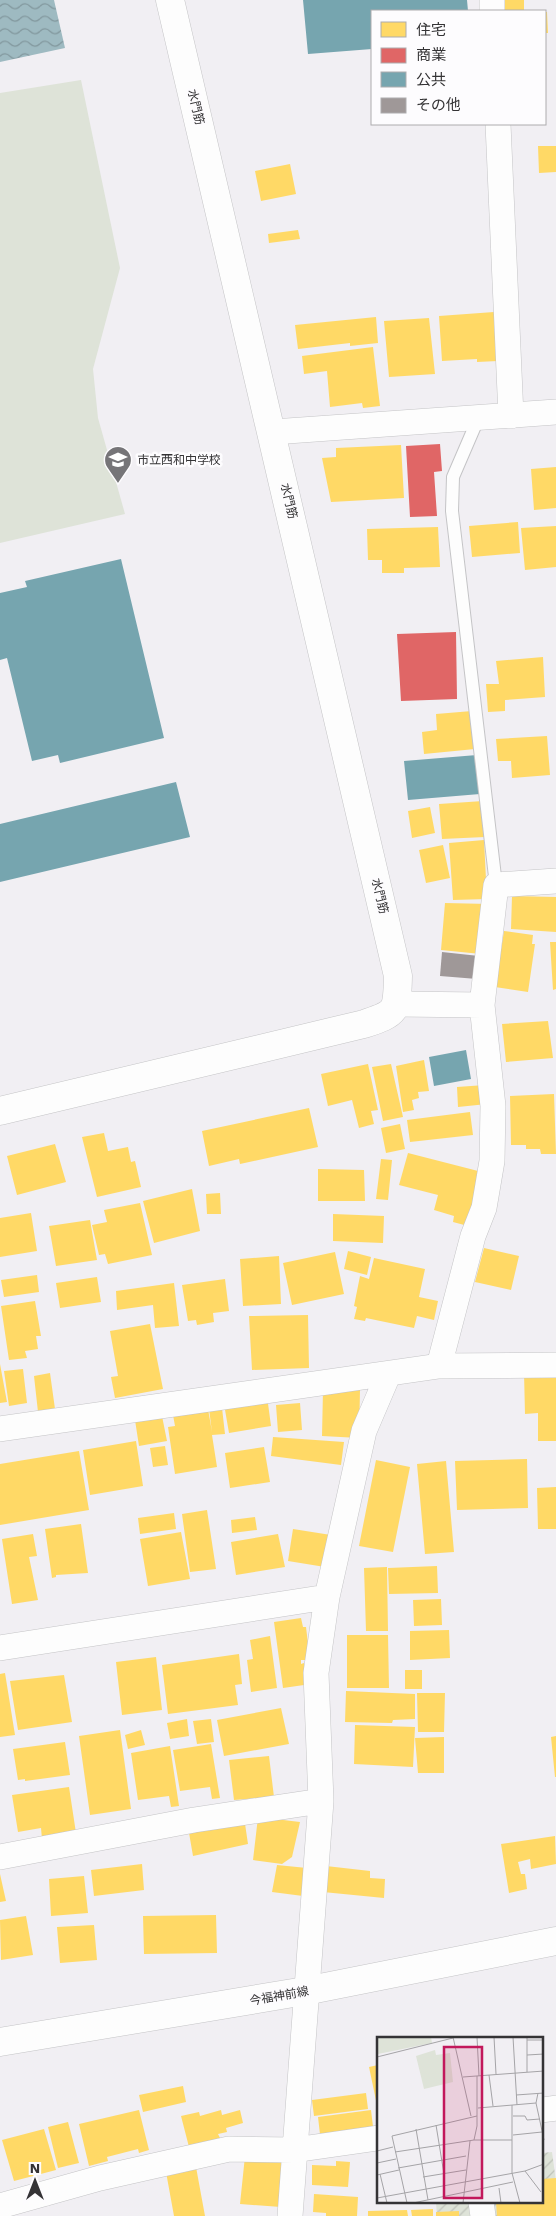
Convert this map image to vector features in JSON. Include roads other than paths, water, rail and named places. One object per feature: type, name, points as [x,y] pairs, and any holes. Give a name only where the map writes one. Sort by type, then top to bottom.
[{"type":"street","name":"水門筋","points":[[170,0],[273,432],[398,976],[397,1004]]},
{"type":"street","points":[[498,125],[512,416]]},
{"type":"street","points":[[273,432],[556,412]]},
{"type":"street","points":[[439,1366],[473,1236],[484,1208],[492,1161],[492,1106],[482,1006],[496,886],[556,881]]},
{"type":"street","points":[[0,1111],[364,1024],[387,1017],[397,1004],[482,1006]]},
{"type":"street","points":[[0,1429],[388,1375],[439,1366],[556,1365]]},
{"type":"street","points":[[290,2216],[305,1991],[321,1801],[316,1673],[327,1597],[364,1431],[388,1375]]},
{"type":"street","points":[[0,1648],[327,1597]]},
{"type":"street","points":[[0,1857],[194,1820],[321,1801]]},
{"type":"street","name":"今福神前線","points":[[0,2042],[305,1991],[556,1941]]},
{"type":"street","points":[[0,2206],[100,2178],[229,2149],[294,2150],[377,2138]]},
{"type":"lane","points":[[478,419],[453,477],[452,511],[496,886]]},
{"type":"water","points":[[0,0],[54,0],[65,48],[0,62]]},
{"type":"place","name":"市立西和中学校","points":[[118,484]]}]
